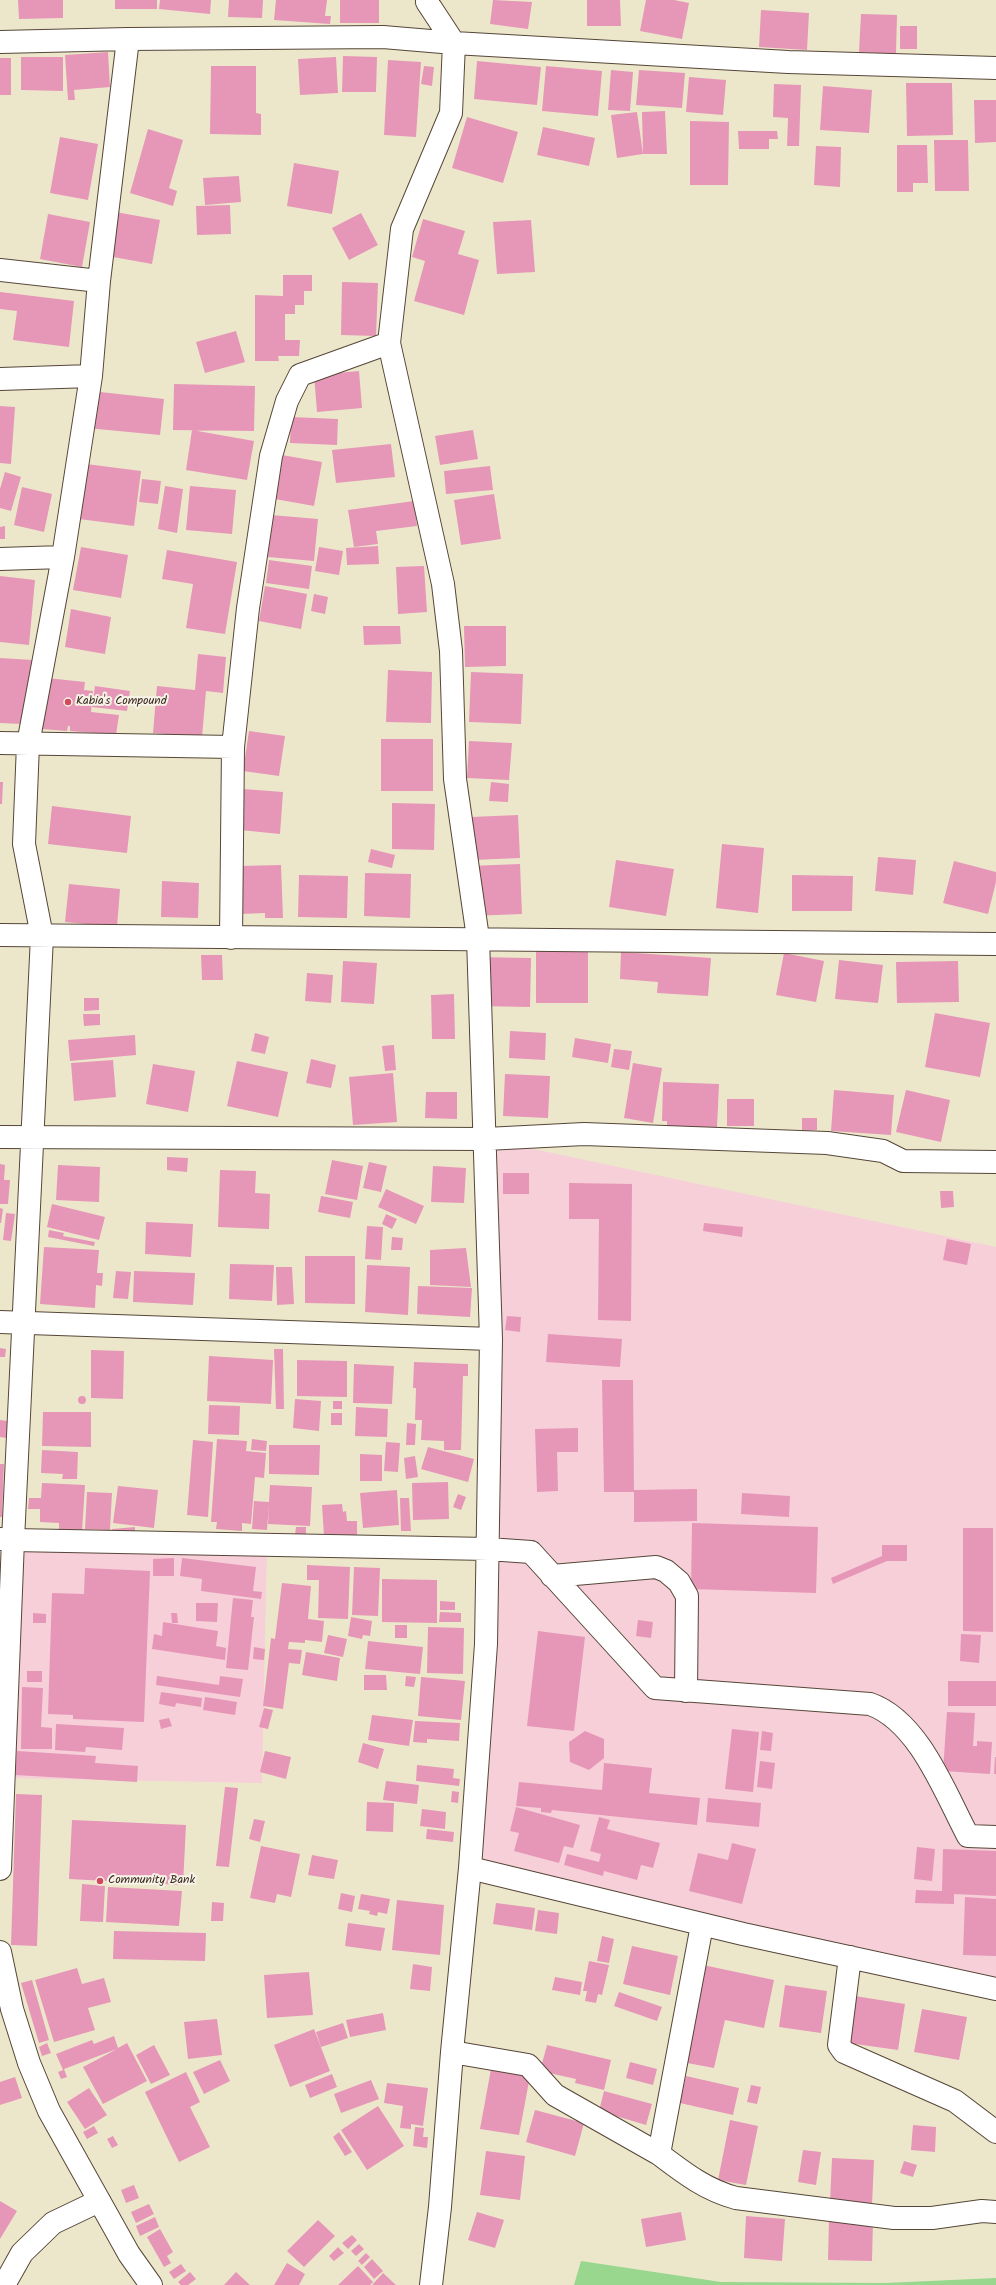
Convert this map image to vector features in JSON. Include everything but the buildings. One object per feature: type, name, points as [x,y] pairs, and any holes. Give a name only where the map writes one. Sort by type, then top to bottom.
[{"type":"street","points":[[428,0],[427,2],[454,43],[451,112],[402,229],[389,343],[443,584],[451,650],[455,779],[478,938],[486,1139],[491,1339],[486,1644],[470,1868],[452,2052],[440,2207],[431,2285]]},
{"type":"street","points":[[0,42],[128,39],[383,37],[454,43],[788,62],[996,68]]},
{"type":"street","points":[[0,1869],[6,1540],[22,1322],[42,936],[24,844],[28,744],[63,557],[92,376],[99,281],[128,39]]},
{"type":"street","points":[[0,270],[99,281]]},
{"type":"street","points":[[231,938],[233,747],[248,608],[271,456],[287,401],[300,375],[389,343]]},
{"type":"street","points":[[0,379],[92,376]]},
{"type":"street","points":[[0,559],[63,557]]},
{"type":"street","points":[[0,743],[233,747]]},
{"type":"street","points":[[0,935],[231,938],[478,938],[996,944]]},
{"type":"street","points":[[0,1137],[486,1139],[584,1134],[827,1143],[883,1151],[903,1161],[996,1162]]},
{"type":"street","points":[[0,1322],[491,1339]]},
{"type":"street","points":[[6,1540],[488,1549],[531,1552],[655,1688],[870,1704],[883,1709],[899,1722],[925,1754],[968,1836],[996,1838]]},
{"type":"street","points":[[552,1576],[656,1567],[666,1571],[679,1582],[687,1596],[686,1691]]},
{"type":"street","points":[[470,1868],[702,1925],[996,1989]]},
{"type":"street","points":[[659,2154],[702,1925]]},
{"type":"street","points":[[0,1952],[6,2008],[49,2111],[129,2254],[151,2285]]},
{"type":"street","points":[[850,1958],[839,2045],[844,2052],[954,2101],[996,2132]]},
{"type":"street","points":[[452,2052],[528,2065],[556,2095],[659,2154],[692,2179],[716,2192],[736,2198],[894,2218],[932,2218],[996,2212]]},
{"type":"street","points":[[4,2285],[22,2253],[53,2223],[99,2201]]},
{"type":"shaded area","points":[[486,1139],[996,1247],[996,1989],[470,1868]]},
{"type":"shaded area","points":[[13,1540],[267,1545],[262,1783],[4,1778]]},
{"type":"green space","points":[[581,2261],[721,2282],[885,2283],[996,2278],[996,2285],[574,2285]]},
{"type":"place","name":"Kabia's Compound","points":[[68,702]]},
{"type":"place","name":"Community Bank","points":[[100,1881]]}]
